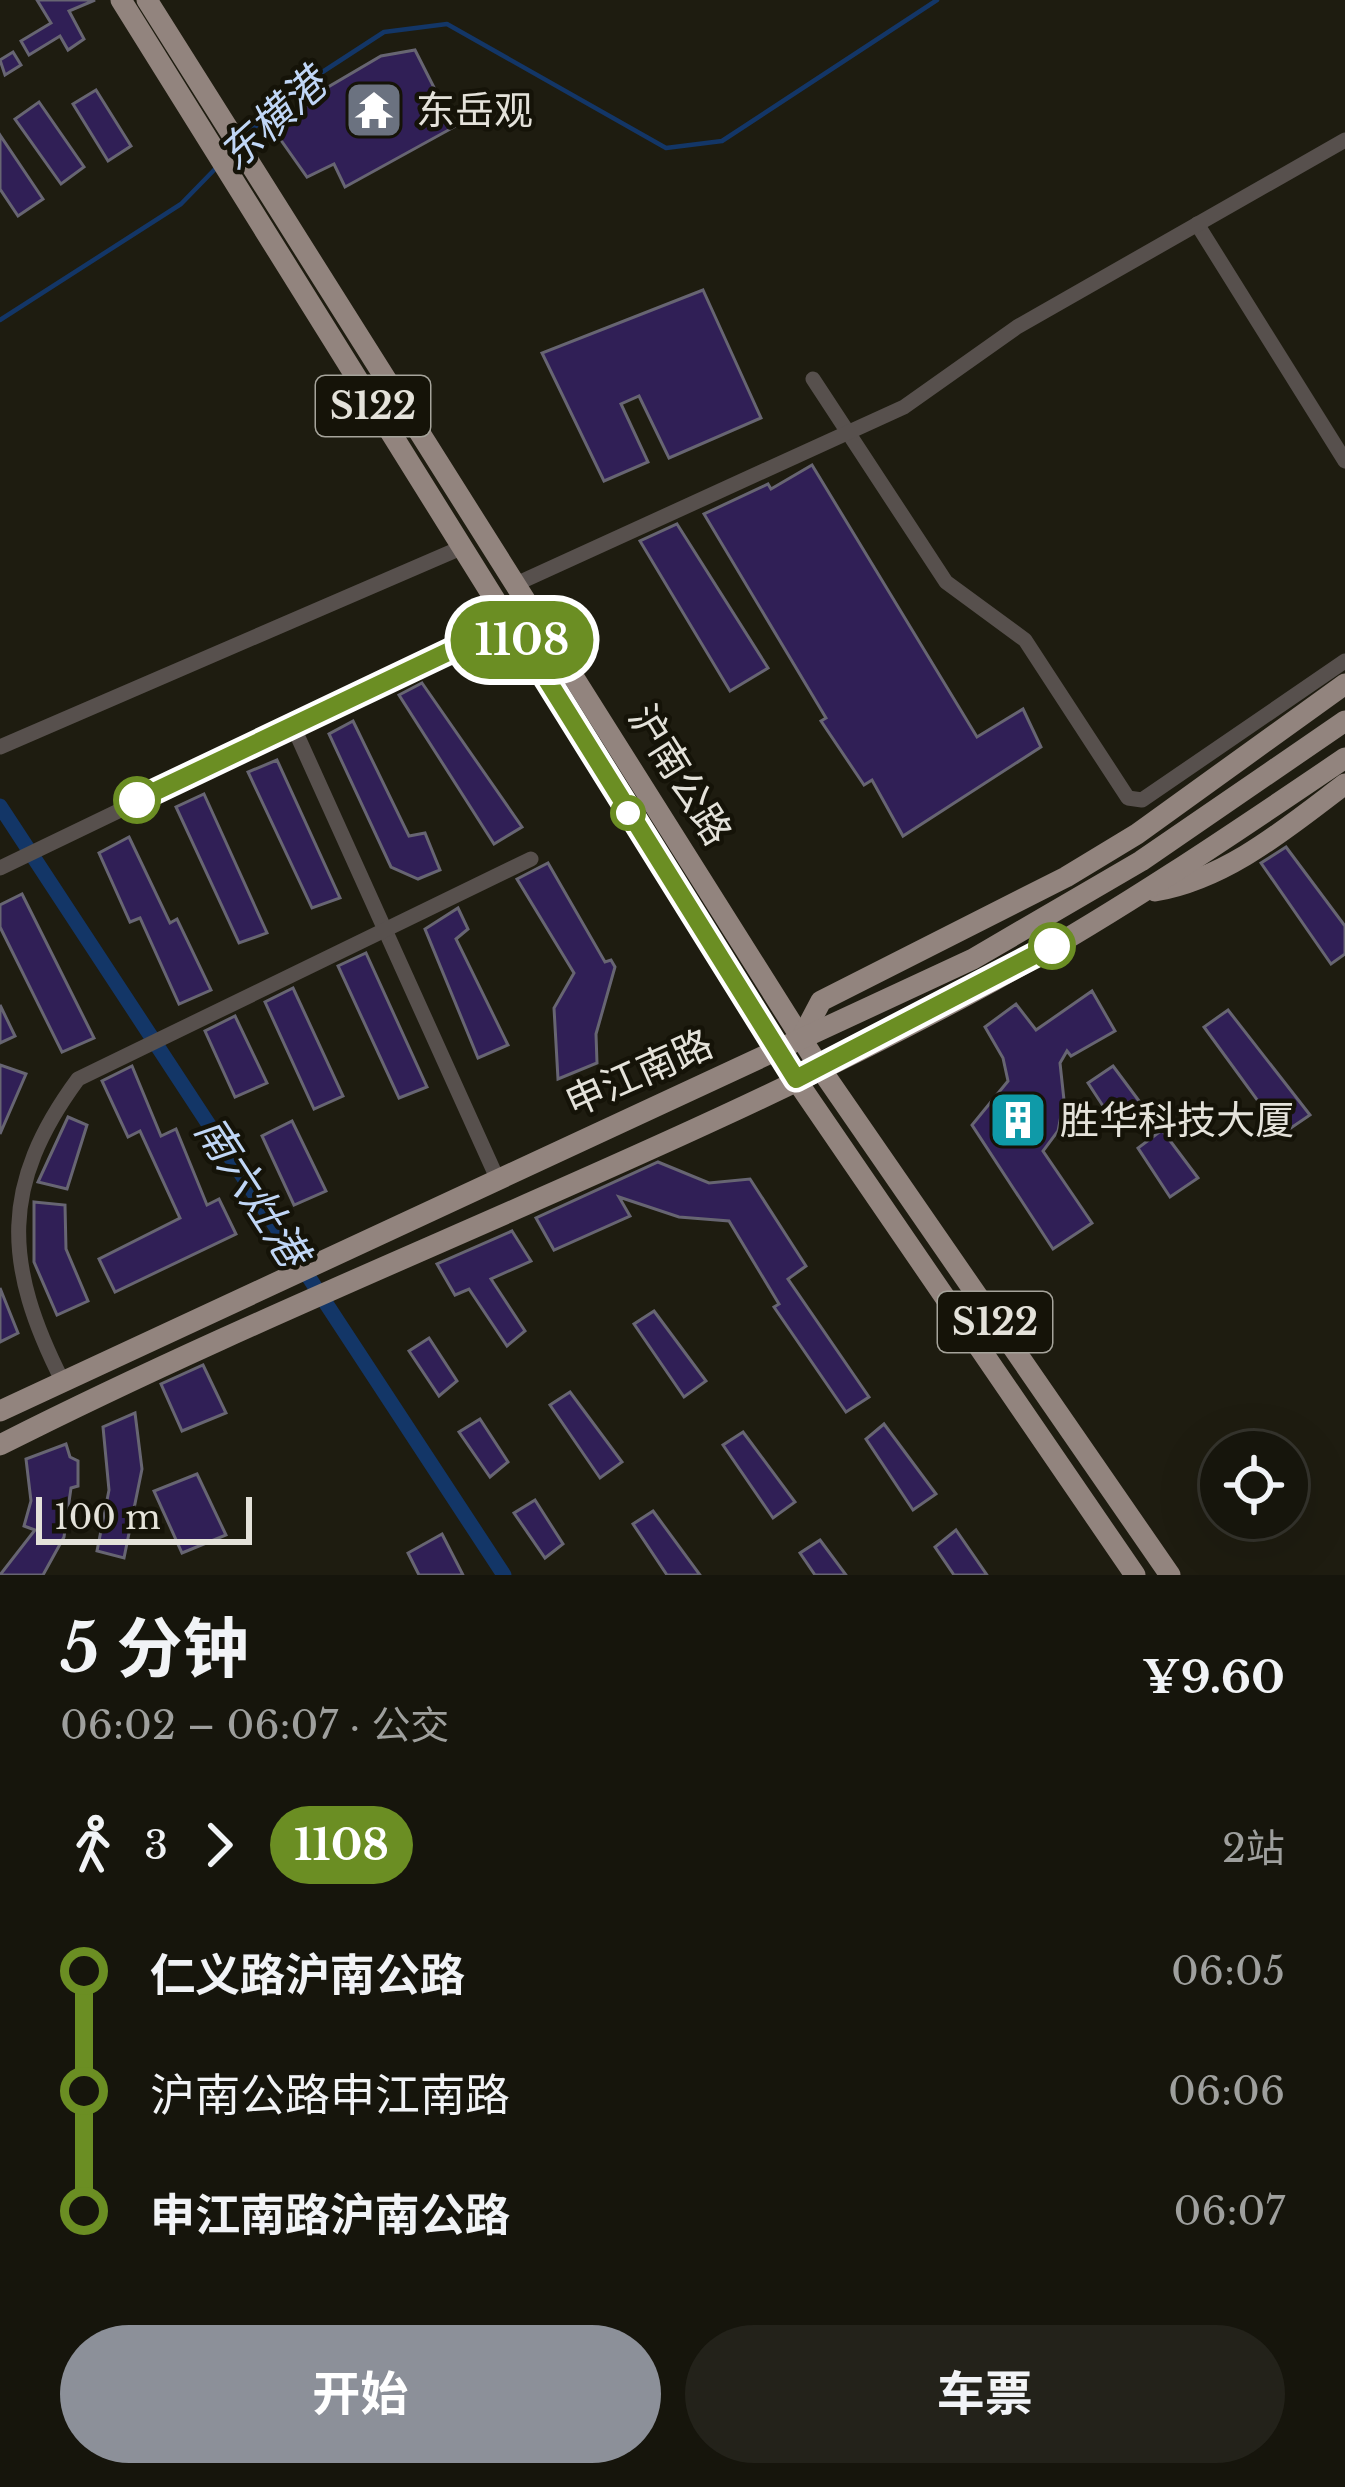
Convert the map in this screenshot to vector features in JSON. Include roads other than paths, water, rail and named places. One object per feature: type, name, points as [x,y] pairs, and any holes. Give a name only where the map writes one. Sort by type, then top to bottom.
[{"type":"main road","name":"沪南公路","points":[[121,0],[776,1052],[1135,1575]]},
{"type":"main road","name":"沪南公路","points":[[147,0],[820,1068],[1170,1575]]},
{"type":"main road","points":[[802,1037],[821,1000],[1018,903],[1137,834],[1345,684]]},
{"type":"main road","name":"申江南路","points":[[0,1411],[974,959],[1141,861],[1345,721]]},
{"type":"main road","name":"申江南路","points":[[0,1445],[291,1307],[820,1068],[992,981],[1142,893],[1345,758]]},
{"type":"main road","points":[[1142,893],[1186,886],[1207,875],[1269,841],[1345,784]]},
{"type":"main road","points":[[1018,903],[1141,861]]},
{"type":"street","points":[[516,584],[904,407],[1017,327],[1345,140]]},
{"type":"street","points":[[1197,224],[1345,461]]},
{"type":"street","points":[[813,380],[946,582],[1025,640],[1128,798],[1142,800],[1345,661]]},
{"type":"street","points":[[0,747],[464,548]]},
{"type":"street","points":[[3,867],[511,622]]},
{"type":"street","points":[[293,726],[496,1178]]},
{"type":"street","points":[[62,1382],[33,1323],[12,1252],[15,1186],[42,1120],[78,1078],[531,859]]},
{"type":"waterway","name":"东横港","points":[[245,137],[287,95],[384,32],[447,24],[666,148],[722,141],[937,0]]},
{"type":"waterway","name":"东横港","points":[[0,320],[181,204],[217,167]]},
{"type":"waterway","name":"南六灶港","points":[[0,806],[504,1575]]},
{"type":"place","name":"东岳观","points":[[374,110]]},
{"type":"place","name":"胜华科技大厦","points":[[1018,1120]]}]
